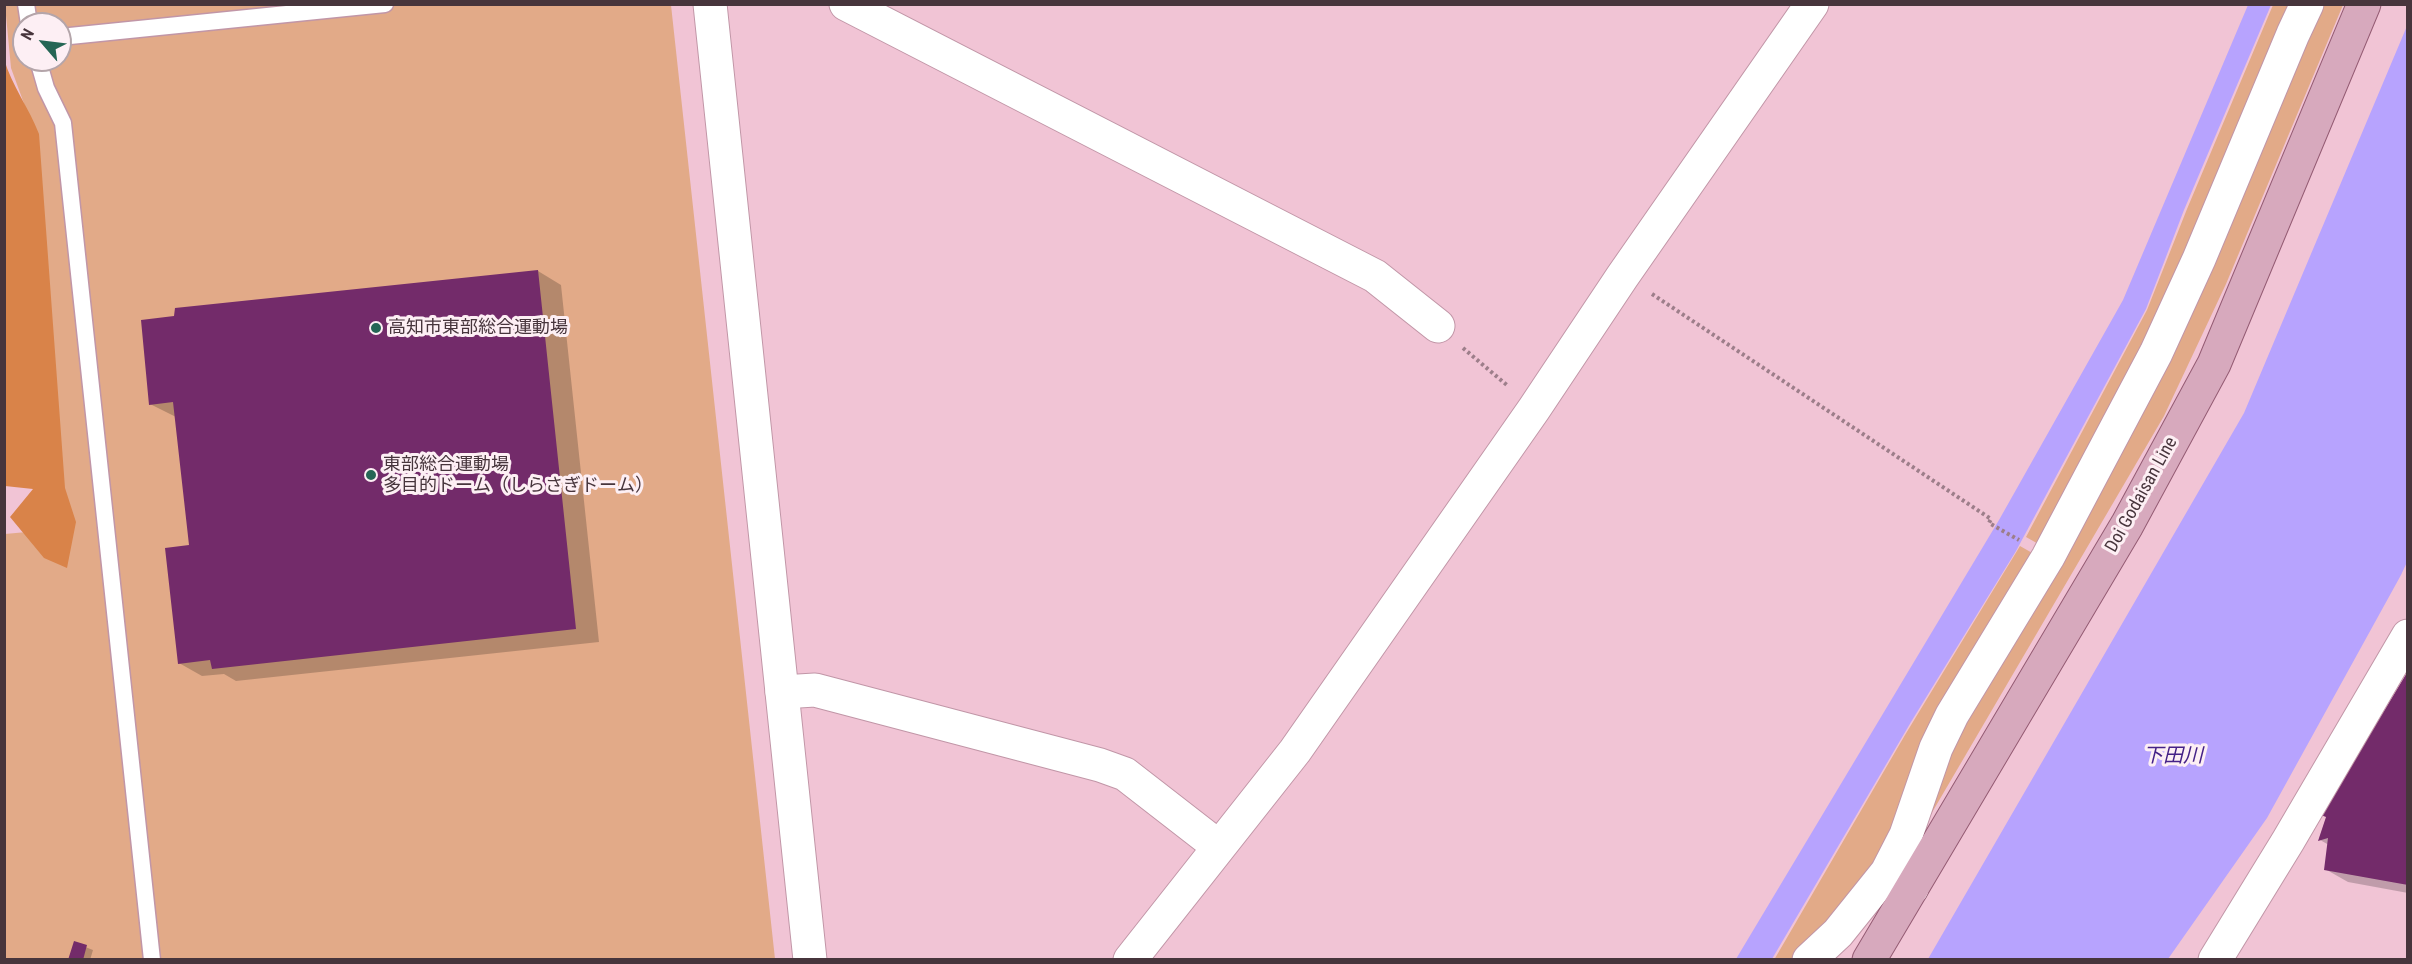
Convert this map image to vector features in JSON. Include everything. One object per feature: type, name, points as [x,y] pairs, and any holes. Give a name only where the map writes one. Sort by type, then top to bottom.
[{"type":"main road","name":"Doi Godaisan Line","points":[[1869,960],[1900,880],[2127,525],[2214,364],[2364,4]]},
{"type":"street","points":[[710,4],[810,960]]},
{"type":"street","points":[[846,4],[1375,276],[1438,326]]},
{"type":"street","points":[[1130,960],[1295,751],[1534,409],[1622,277],[1812,4]]},
{"type":"street","points":[[1809,960],[1900,880],[1906,835],[1936,748],[1953,715],[2048,557],[2156,353],[2199,259],[2307,4]]},
{"type":"street","points":[[2214,960],[2288,841],[2408,636]]},
{"type":"street","points":[[782,693],[815,690],[1100,765],[1125,774],[1219,847]]},
{"type":"lane","points":[[72,36],[385,4]]},
{"type":"lane","points":[[41,72],[46,88],[63,123],[152,960]]},
{"type":"path","points":[[1622,277],[1650,292],[1981,512],[1991,519],[1989,523]]},
{"type":"path","points":[[1438,326],[1534,409]]},
{"type":"shaded area","name":"高知市東部総合運動場","points":[[5,5],[671,5],[775,959],[5,960],[5,534],[59,529],[33,128],[12,72],[72,72],[72,12],[12,12],[12,71]]},
{"type":"shaded area","points":[[2273,5],[2300,5],[2231,173],[2042,546],[2026,537],[2147,310]]},
{"type":"shaded area","points":[[2314,5],[2343,5],[2226,284],[2164,416],[1920,833],[1936,769]]},
{"type":"shaded area","points":[[4,59],[39,134],[65,488],[76,522],[67,568],[44,558],[10,517],[33,489],[5,486]]},
{"type":"shaded area","points":[[2020,546],[2034,554],[1877,870],[1799,959],[1774,960],[1905,735]]},
{"type":"water","points":[[2248,5],[2271,5],[2184,210],[2146,309],[2016,551],[1911,722],[1772,959],[1736,959],[1999,520],[2123,300]]},
{"type":"water","name":"下田川","points":[[2407,26],[2408,560],[2401,575],[2267,818],[2168,959],[1928,959],[2244,413]]},
{"type":"building","name":"東部総合運動場 多目的ドーム（しらさぎドーム）","points":[[538,270],[576,629],[212,669],[210,660],[178,664],[165,548],[189,545],[173,402],[149,405],[141,320],[174,316],[175,308]]},
{"type":"building","points":[[2408,671],[2408,885],[2324,870],[2328,838],[2318,841],[2326,817],[2321,815]]},
{"type":"building","points":[[74,941],[87,945],[83,960],[68,960]]},
{"type":"place","name":"高知市東部総合運動場","points":[[376,328]]},
{"type":"place","name":"東部総合運動場 多目的ドーム（しらさぎドーム）","points":[[371,475]]}]
